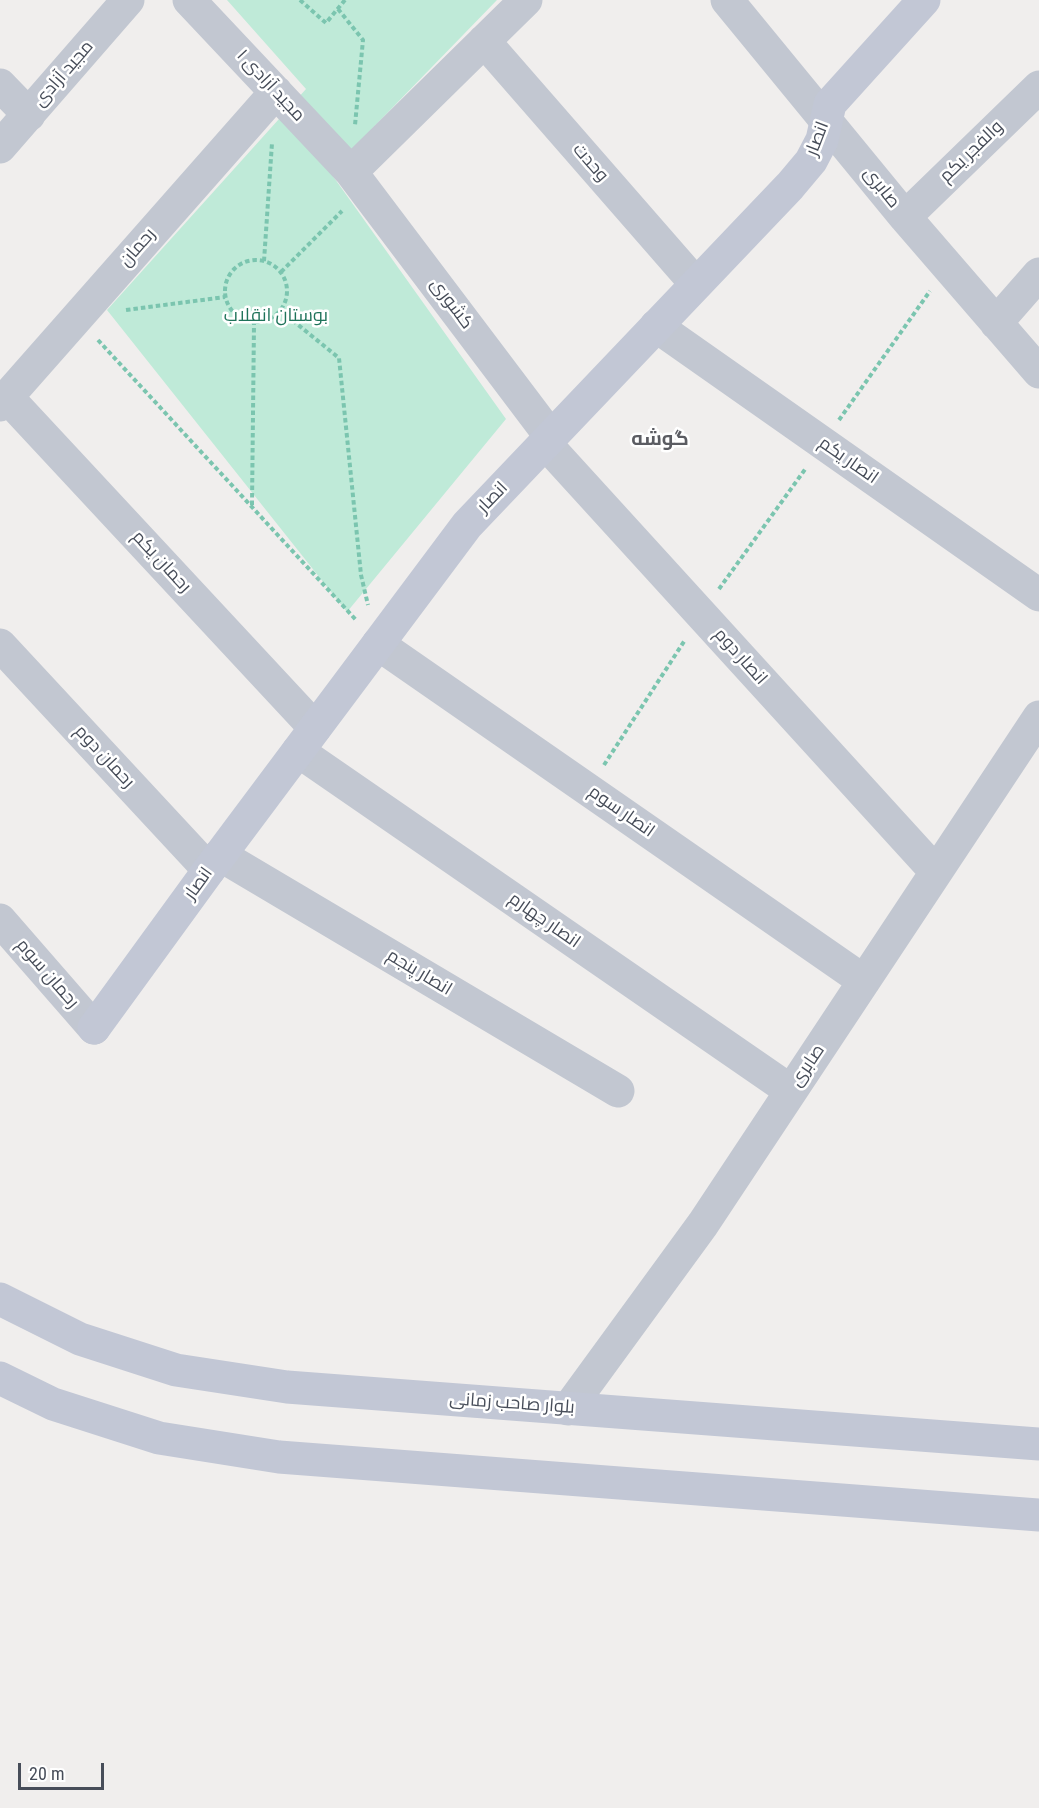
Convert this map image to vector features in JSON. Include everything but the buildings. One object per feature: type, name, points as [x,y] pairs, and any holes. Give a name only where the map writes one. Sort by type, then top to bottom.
[{"type":"main road","name":"انصار","points":[[94,1028],[214,863],[467,525],[812,161],[822,140],[830,104],[924,0]]},
{"type":"main road","name":"بلوار صاحب زمانی","points":[[0,1299],[80,1339],[176,1370],[287,1388],[1039,1444]]},
{"type":"main road","points":[[0,1378],[53,1404],[159,1438],[279,1457],[1039,1515]]},
{"type":"street","name":"مجید آزادی","points":[[0,147],[128,0]]},
{"type":"street","name":"مجید آزادی ۱","points":[[189,0],[357,181]]},
{"type":"street","points":[[357,181],[484,41],[526,0]]},
{"type":"street","name":"صابری","points":[[727,0],[905,217],[1039,372]]},
{"type":"street","name":"وحدت","points":[[484,41],[696,284]]},
{"type":"street","points":[[0,85],[29,115]]},
{"type":"street","name":"والفجر یکم","points":[[905,217],[1039,87]]},
{"type":"street","name":"رحمان","points":[[4,401],[276,92]]},
{"type":"street","name":"کشوری","points":[[357,181],[548,440]]},
{"type":"street","points":[[996,323],[1039,274]]},
{"type":"street","name":"انصار یکم","points":[[656,326],[1039,596]]},
{"type":"street","name":"رحمان یکم","points":[[4,401],[307,739]]},
{"type":"street","name":"انصار دوم","points":[[548,440],[701,614],[936,872]]},
{"type":"street","name":"انصار سوم","points":[[378,644],[864,981]]},
{"type":"street","name":"رحمان دوم","points":[[0,645],[214,863]]},
{"type":"street","name":"صابری","points":[[568,1409],[703,1224],[1039,717]]},
{"type":"street","name":"انصار چهارم","points":[[307,739],[790,1091]]},
{"type":"street","name":"انصار پنجم","points":[[214,863],[618,1092]]},
{"type":"street","name":"رحمان سوم","points":[[0,920],[94,1028]]},
{"type":"path","points":[[300,0],[326,23],[345,0]]},
{"type":"path","points":[[281,272],[357,181],[363,40],[338,9]]},
{"type":"path","points":[[264,261],[273,137]]},
{"type":"path","points":[[254,260],[264,261],[281,272],[288,291],[282,311],[264,322],[254,323],[235,315],[225,297],[228,277],[235,268],[254,260]]},
{"type":"path","points":[[588,790],[701,614],[947,266]]},
{"type":"path","points":[[123,311],[225,297]]},
{"type":"path","points":[[282,311],[339,358],[361,575],[378,644]]},
{"type":"path","points":[[78,317],[378,644]]},
{"type":"path","points":[[252,507],[254,323]]},
{"type":"green space","name":"بوستان انقلاب","points":[[227,0],[497,0],[330,172],[506,419],[347,612],[107,310],[306,89]]},
{"type":"district","name":"گوشه","points":[[660,440]]}]
